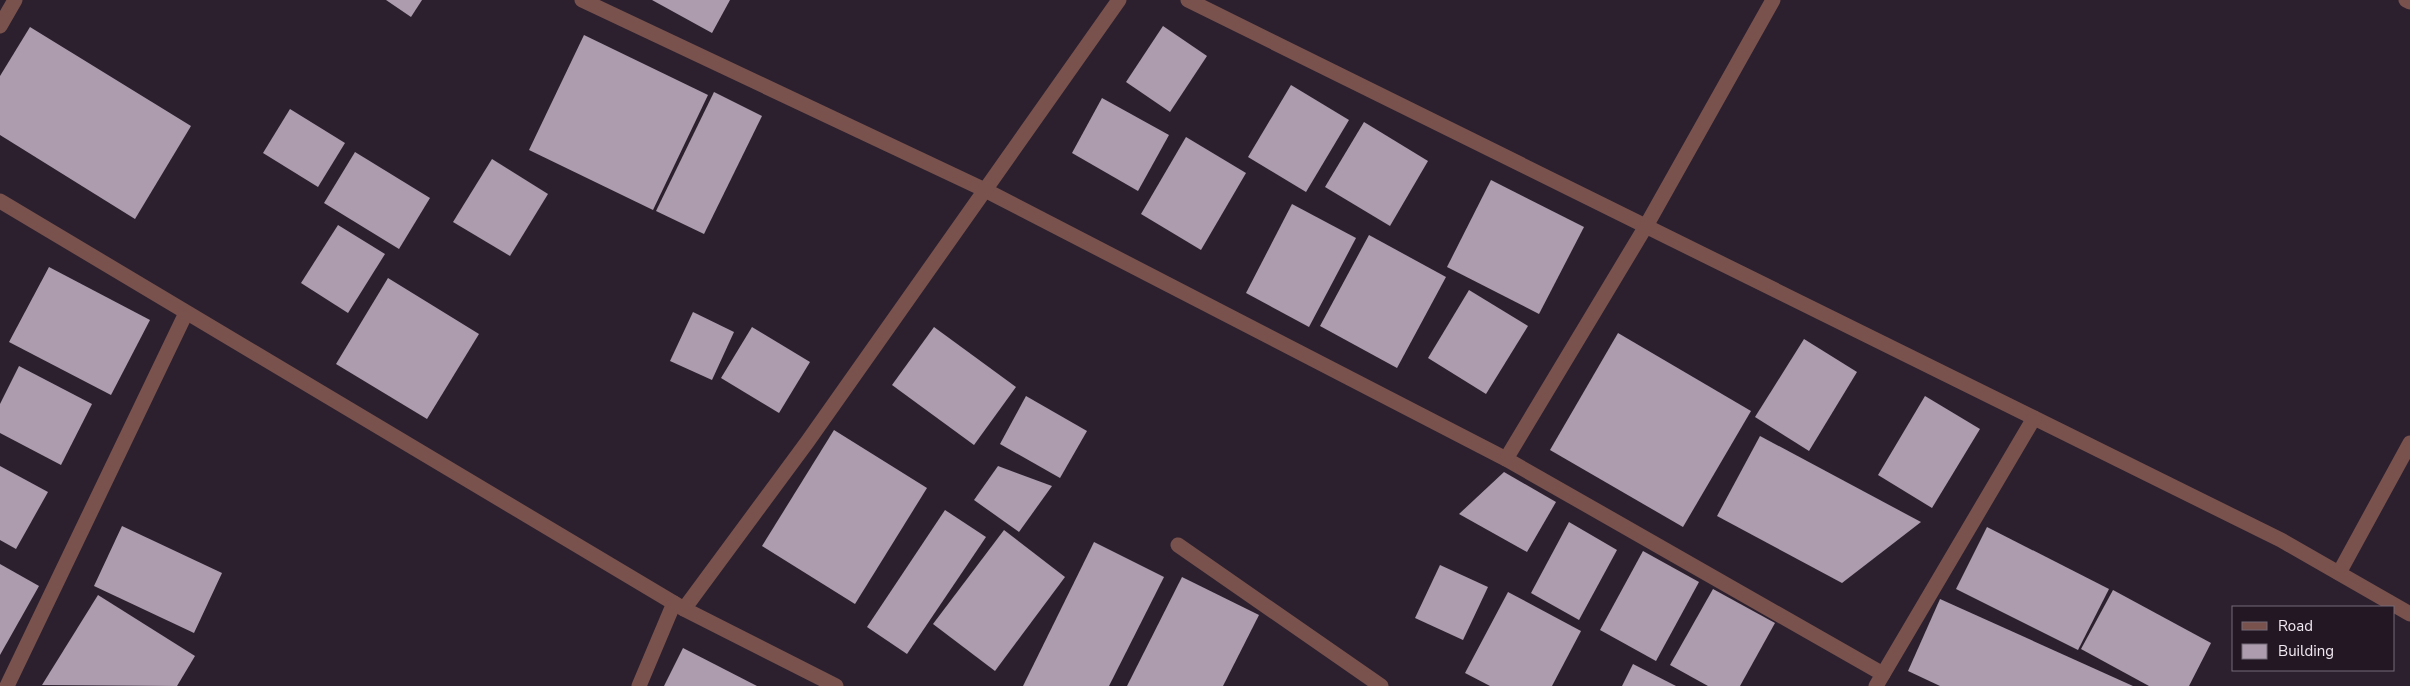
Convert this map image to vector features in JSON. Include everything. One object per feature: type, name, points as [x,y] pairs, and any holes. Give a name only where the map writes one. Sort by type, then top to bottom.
[{"type":"street","points":[[0,26],[15,0]]},
{"type":"street","points":[[582,0],[985,190],[1506,459],[1880,680],[2034,418]]},
{"type":"street","points":[[638,686],[679,606],[808,441],[1119,0]]},
{"type":"street","points":[[1188,0],[2281,540],[2410,614]]},
{"type":"street","points":[[1506,459],[1646,226],[1773,0]]},
{"type":"street","points":[[2406,0],[2410,2]]},
{"type":"street","points":[[0,201],[679,606],[836,686]]},
{"type":"street","points":[[7,686],[186,313]]},
{"type":"street","points":[[2339,573],[2410,443]]},
{"type":"street","points":[[1178,545],[1381,686]]},
{"type":"building","points":[[386,0],[422,0],[411,17]]},
{"type":"building","points":[[652,0],[730,0],[712,33]]},
{"type":"building","points":[[1163,26],[1207,56],[1170,112],[1126,82]]},
{"type":"building","points":[[30,27],[191,126],[135,219],[0,135],[0,76]]},
{"type":"building","points":[[584,35],[708,95],[653,210],[529,150]]},
{"type":"building","points":[[1291,85],[1349,120],[1306,192],[1248,157]]},
{"type":"building","points":[[714,92],[762,116],[704,234],[656,211]]},
{"type":"building","points":[[1102,98],[1169,135],[1138,191],[1072,153]]},
{"type":"building","points":[[290,109],[345,143],[318,187],[263,153]]},
{"type":"building","points":[[1364,122],[1428,161],[1390,226],[1325,187]]},
{"type":"building","points":[[1186,137],[1246,173],[1201,250],[1141,214]]},
{"type":"building","points":[[355,152],[430,198],[399,249],[324,203]]},
{"type":"building","points":[[492,159],[548,194],[510,256],[453,222]]},
{"type":"building","points":[[1491,180],[1584,227],[1539,314],[1447,267]]},
{"type":"building","points":[[1292,204],[1356,238],[1309,327],[1246,293]]},
{"type":"building","points":[[338,225],[385,254],[348,313],[301,283]]},
{"type":"building","points":[[1369,235],[1446,277],[1397,368],[1320,326]]},
{"type":"building","points":[[49,267],[150,320],[111,395],[9,342]]},
{"type":"building","points":[[388,278],[479,334],[427,419],[336,364]]},
{"type":"building","points":[[1469,290],[1528,326],[1486,394],[1428,358]]},
{"type":"building","points":[[693,312],[734,332],[712,380],[670,361]]},
{"type":"building","points":[[752,327],[810,362],[779,413],[721,378]]},
{"type":"building","points":[[934,327],[1016,387],[974,445],[892,385]]},
{"type":"building","points":[[1618,333],[1751,411],[1683,527],[1550,450]]},
{"type":"building","points":[[1804,339],[1857,372],[1809,451],[1755,417]]},
{"type":"building","points":[[19,366],[92,404],[61,465],[0,433],[0,404]]},
{"type":"building","points":[[1026,396],[1087,431],[1060,478],[1000,444]]},
{"type":"building","points":[[1925,396],[1980,429],[1932,508],[1878,475]]},
{"type":"building","points":[[834,430],[927,488],[855,604],[762,546]]},
{"type":"building","points":[[1760,436],[1921,522],[1842,583],[1717,516]]},
{"type":"building","points":[[0,466],[48,492],[16,549],[0,540]]},
{"type":"building","points":[[998,466],[1052,486],[1019,532],[974,500]]},
{"type":"building","points":[[1504,472],[1556,502],[1527,552],[1459,514]]},
{"type":"building","points":[[945,510],[986,537],[907,654],[867,627]]},
{"type":"building","points":[[1569,522],[1617,550],[1579,620],[1531,593]]},
{"type":"building","points":[[122,526],[222,573],[194,633],[94,586]]},
{"type":"building","points":[[1987,527],[2109,589],[2078,650],[1956,589]]},
{"type":"building","points":[[1004,530],[1065,577],[995,671],[933,624]]},
{"type":"building","points":[[1094,542],[1164,577],[1109,686],[1023,686]]},
{"type":"building","points":[[1643,551],[1699,582],[1656,661],[1600,630]]},
{"type":"building","points":[[0,564],[39,586],[0,655]]},
{"type":"building","points":[[1440,565],[1488,587],[1463,640],[1415,618]]},
{"type":"building","points":[[1182,577],[1259,615],[1223,686],[1127,686]]},
{"type":"building","points":[[1713,589],[1775,623],[1740,686],[1708,686],[1670,665]]},
{"type":"building","points":[[2113,590],[2211,643],[2189,686],[2149,686],[2081,649]]},
{"type":"building","points":[[1508,592],[1581,631],[1552,686],[1490,686],[1465,673]]},
{"type":"building","points":[[98,595],[195,656],[177,686],[42,685]]},
{"type":"building","points":[[1940,599],[2133,686],[1940,686],[1908,671]]},
{"type":"building","points":[[683,648],[757,686],[664,686]]},
{"type":"building","points":[[1633,664],[1676,686],[1622,686]]}]
